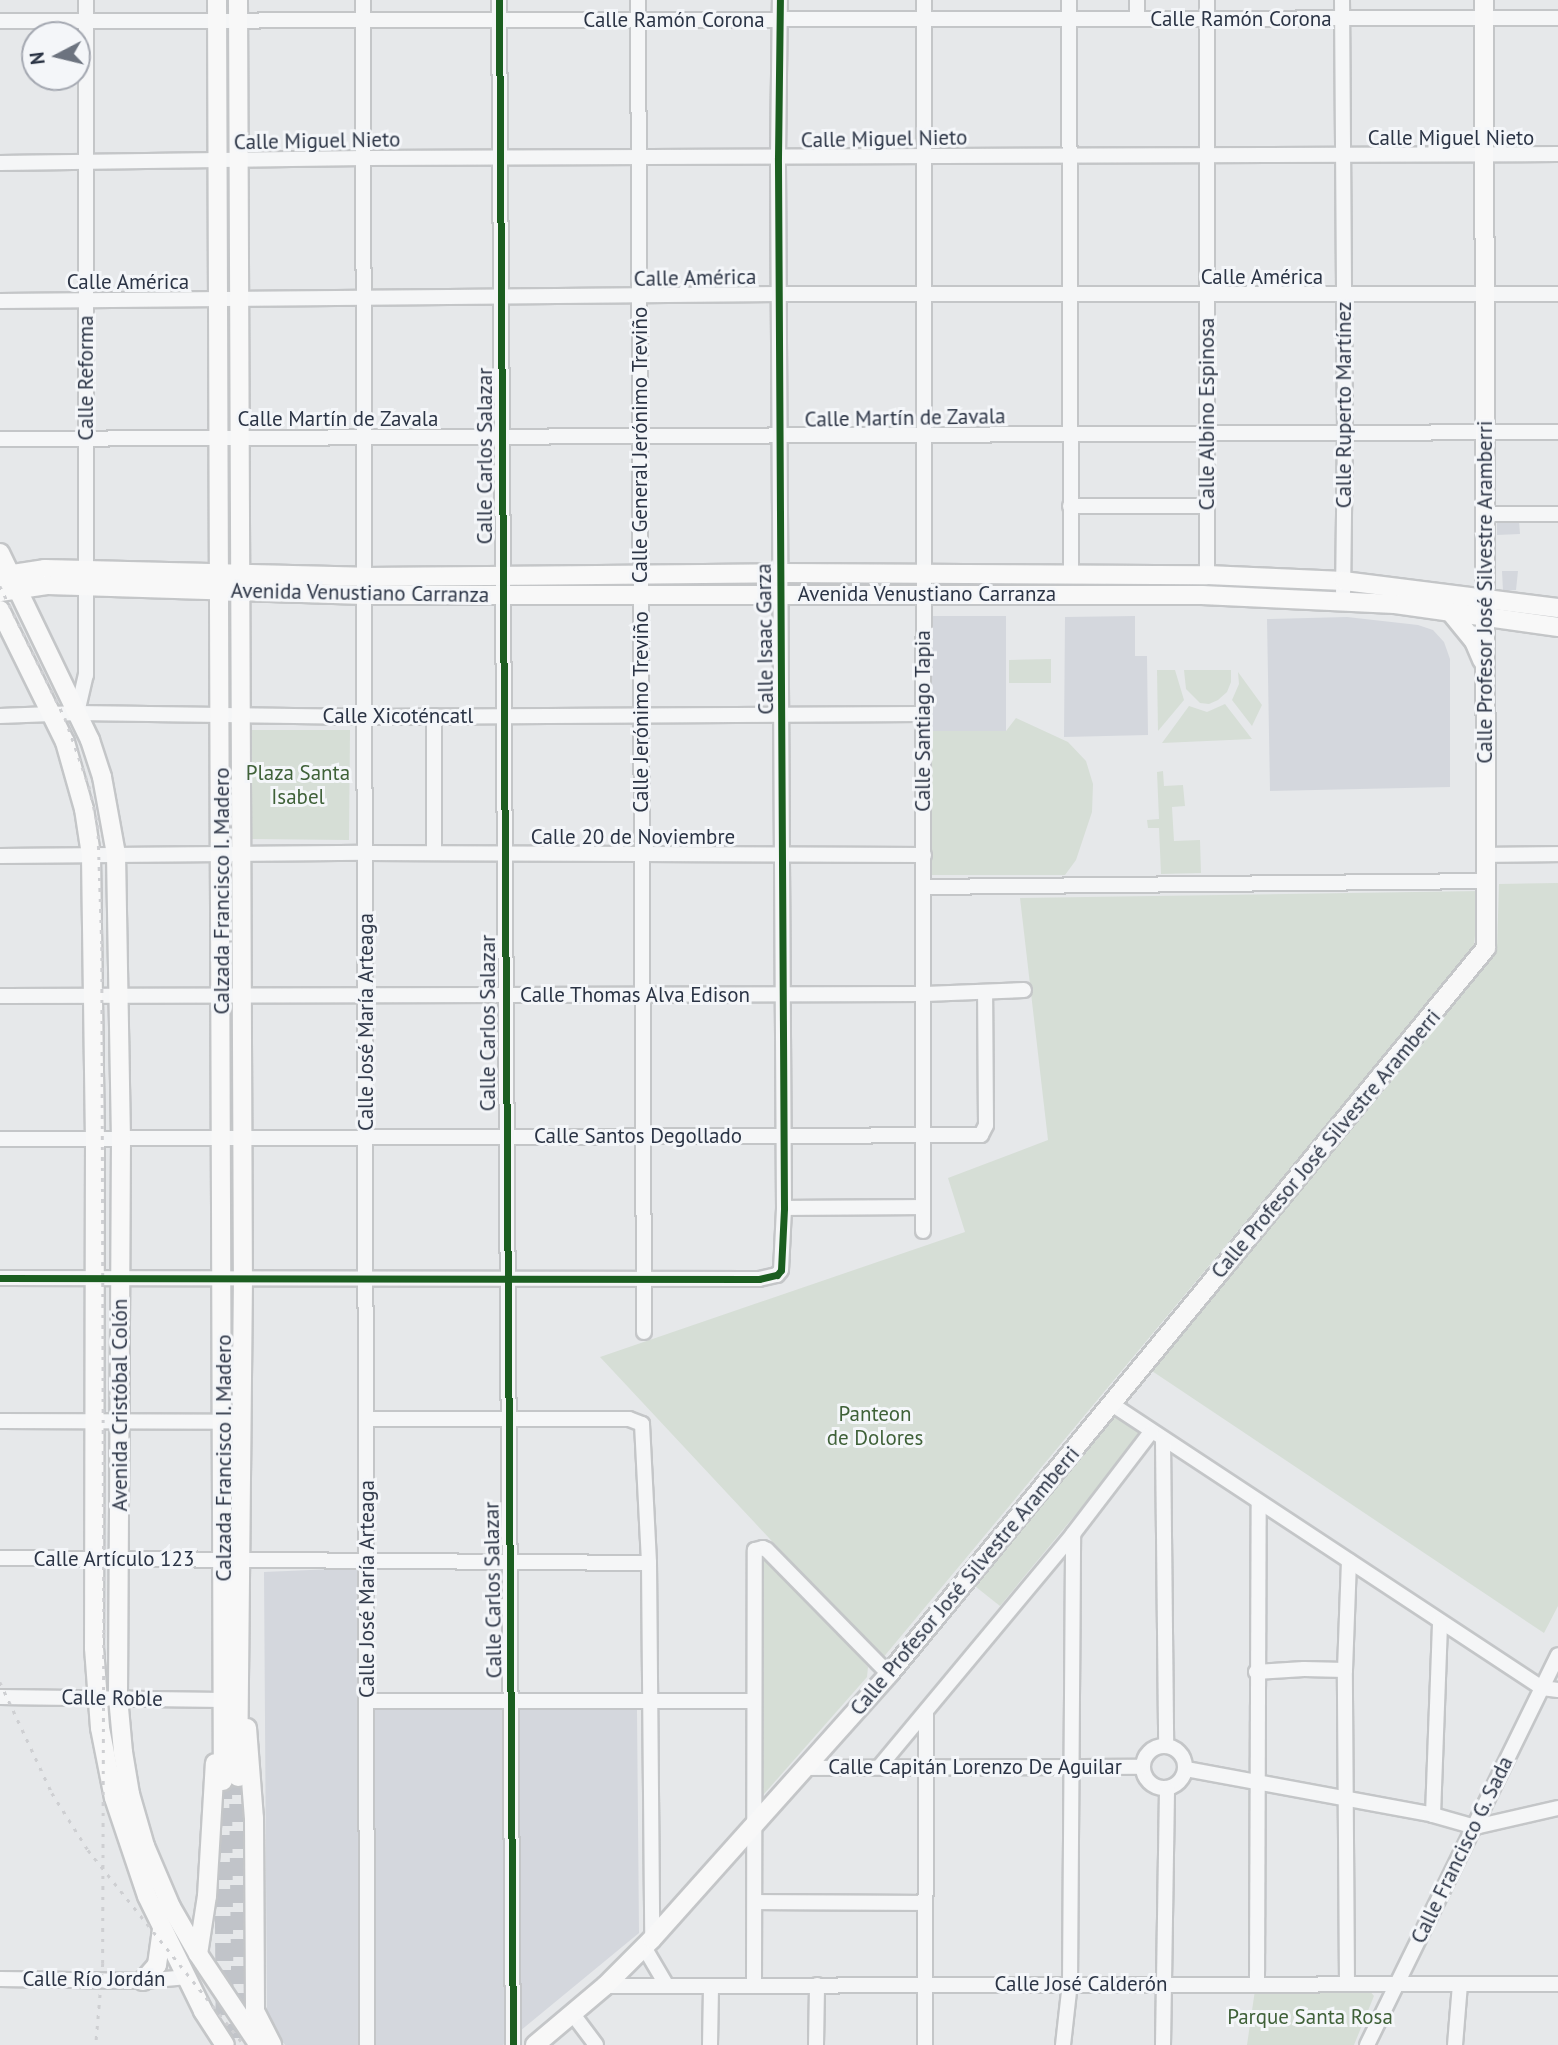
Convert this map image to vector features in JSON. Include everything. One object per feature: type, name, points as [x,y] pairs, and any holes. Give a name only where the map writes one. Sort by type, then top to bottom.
[{"type":"main road","name":"Calzada Francisco I. Madero","points":[[217,0],[224,1277],[233,1422],[242,1559],[239,1712],[231,1779],[223,1744],[224,1559],[233,1422],[243,1277],[238,0]]},
{"type":"main road","name":"Calle Profesor José Silvestre Aramberri","points":[[535,2045],[605,1986],[648,1943],[807,1768],[1112,1405],[1481,956],[1488,941],[1483,664],[1486,514],[1484,9]]},
{"type":"main road","name":"Avenida Cristóbal Colón","points":[[0,553],[7,583],[77,712],[102,777],[116,854],[121,1139],[118,1697],[138,1848],[162,1928],[203,2011],[225,2045]]},
{"type":"main road","name":"Avenida Venustiano Carranza","points":[[7,583],[45,569],[86,578],[365,586],[503,586],[641,595],[923,596],[1127,593],[1343,600],[1558,627]]},
{"type":"main road","name":"Avenida Venustiano Carranza","points":[[503,586],[640,575],[1207,575],[1343,581],[1558,608]]},
{"type":"main road","name":"Avenida Cristóbal Colón","points":[[0,610],[52,713],[80,788],[91,855],[95,1139],[96,1697],[114,1798],[138,1848],[198,1954],[256,2042]]},
{"type":"main road","points":[[1452,614],[1474,641],[1483,664]]},
{"type":"main road","points":[[239,1712],[247,1727],[252,1772],[255,2011],[272,2045]]},
{"type":"main road","points":[[198,1954],[207,1896],[213,1770],[223,1744]]},
{"type":"main road","points":[[143,1981],[157,1965],[162,1928]]},
{"type":"main road","points":[[203,2011],[210,2045]]},
{"type":"street","name":"Calle Reforma","points":[[86,0],[86,21]]},
{"type":"street","name":"Calle José María Arteaga","points":[[363,0],[367,853],[367,2045]]},
{"type":"street","name":"Calle Carlos Salazar","points":[[499,0],[507,1419],[513,1701],[513,2045]]},
{"type":"street","name":"Calle General Jerónimo Treviño","points":[[638,0],[641,595]]},
{"type":"street","name":"Calle Isaac Garza","points":[[642,1278],[759,1279],[777,1275],[783,1264],[783,595],[778,294],[780,0]]},
{"type":"street","name":"Calle Santiago Tapia","points":[[923,1231],[924,0]]},
{"type":"street","points":[[1069,0],[1070,575]]},
{"type":"street","points":[[1136,0],[1137,19]]},
{"type":"street","name":"Calle Albino Espinosa","points":[[1207,0],[1207,575]]},
{"type":"street","name":"Calle Ruperto Martínez","points":[[1342,0],[1345,156],[1343,600]]},
{"type":"street","name":"Calle Ramón Corona","points":[[91,21],[1342,19],[1484,9],[1558,18]]},
{"type":"street","name":"Calle Ramón Corona","points":[[0,21],[21,21]]},
{"type":"street","name":"Calle Reforma","points":[[77,712],[86,675],[86,91]]},
{"type":"street","name":"Calle Miguel Nieto","points":[[0,163],[86,159],[1558,155]]},
{"type":"street","name":"Calle América","points":[[0,301],[778,294],[1558,294]]},
{"type":"street","name":"Calle Martín de Zavala","points":[[0,439],[219,436],[641,438],[1069,433],[1485,435],[1558,432]]},
{"type":"street","points":[[1070,506],[1207,506]]},
{"type":"street","points":[[1486,514],[1558,514]]},
{"type":"street","name":"Calle Jerónimo Treviño","points":[[641,595],[644,1332]]},
{"type":"street","name":"Calle Xicoténcatl","points":[[0,716],[77,712],[366,717],[922,714]]},
{"type":"street","points":[[434,716],[434,853]]},
{"type":"street","name":"Calle 20 de Noviembre","points":[[0,856],[367,853],[923,855]]},
{"type":"street","points":[[1485,855],[1558,854]]},
{"type":"street","points":[[924,887],[1486,881]]},
{"type":"street","name":"Calle Thomas Alva Edison","points":[[0,996],[119,998],[783,995],[1024,990]]},
{"type":"street","name":"Calle Santos Degollado","points":[[0,1139],[981,1135],[986,1125],[985,992]]},
{"type":"street","points":[[785,1208],[923,1207]]},
{"type":"street","points":[[0,1278],[642,1278]]},
{"type":"street","points":[[1112,1405],[1542,1688],[1558,1690]]},
{"type":"street","points":[[367,1419],[636,1420],[644,1431],[649,1563],[648,1943],[667,1986]]},
{"type":"street","points":[[0,1422],[233,1422]]},
{"type":"street","points":[[880,1766],[1157,1436]]},
{"type":"street","points":[[1157,1436],[1166,1746]]},
{"type":"street","points":[[1256,1983],[1259,1504]]},
{"type":"street","points":[[1063,2045],[1070,1983],[1074,1767],[1073,1534]]},
{"type":"street","points":[[754,1986],[752,1555],[759,1548],[767,1550],[888,1674]]},
{"type":"street","name":"Calle Artículo 123","points":[[0,1558],[649,1563]]},
{"type":"street","points":[[1347,1983],[1345,1670],[1349,1561]]},
{"type":"street","points":[[1433,1815],[1440,1622]]},
{"type":"street","name":"Calle Francisco G. Sada","points":[[1367,2045],[1558,1655]]},
{"type":"street","points":[[1256,1672],[1345,1670]]},
{"type":"street","name":"Calle Roble","points":[[0,1697],[223,1700]]},
{"type":"street","points":[[367,1701],[753,1701]]},
{"type":"street","points":[[925,2045],[928,1766],[926,1712]]},
{"type":"street","points":[[1166,1746],[1179,1750],[1186,1769],[1182,1779],[1167,1788],[1152,1784],[1142,1767],[1147,1753],[1166,1746]]},
{"type":"street","name":"Calle Capitán Lorenzo De Aguilar","points":[[807,1768],[1142,1767]]},
{"type":"street","points":[[1186,1769],[1433,1815],[1475,1827],[1558,1808]]},
{"type":"street","points":[[1163,2045],[1167,1788]]},
{"type":"street","points":[[1489,1795],[1491,1810],[1501,1821]]},
{"type":"street","points":[[755,1902],[925,1903]]},
{"type":"street","name":"Calle Río Jordán","points":[[0,1979],[143,1981],[188,1977]]},
{"type":"street","points":[[816,2045],[817,1984]]},
{"type":"street","points":[[1455,2045],[1460,1984]]},
{"type":"street","name":"Calle José Calderón","points":[[605,1986],[1558,1984]]},
{"type":"street","points":[[710,2045],[711,1987]]},
{"type":"street","points":[[572,2013],[596,2045]]},
{"type":"shaded area","points":[[1497,521],[1519,521],[1520,534],[1497,535]]},
{"type":"shaded area","points":[[1502,571],[1518,571],[1516,590],[1503,591]]},
{"type":"shaded area","points":[[930,616],[1006,616],[1006,731],[930,731]]},
{"type":"shaded area","points":[[1135,616],[1135,656],[1147,656],[1148,735],[1064,737],[1065,617]]},
{"type":"shaded area","points":[[1347,617],[1418,625],[1433,630],[1444,642],[1450,659],[1450,787],[1270,791],[1267,619]]},
{"type":"shaded area","points":[[357,1568],[359,1709],[637,1710],[639,1933],[503,2045],[285,2045],[267,2020],[264,1572]]},
{"type":"green space","points":[[1051,659],[1051,683],[1009,683],[1009,660]]},
{"type":"green space","points":[[1157,670],[1175,670],[1184,700],[1158,731]]},
{"type":"green space","points":[[1184,670],[1231,670],[1231,682],[1227,692],[1218,700],[1209,704],[1200,703],[1186,689]]},
{"type":"green space","points":[[1238,672],[1262,705],[1252,726],[1232,700],[1239,684]]},
{"type":"green space","points":[[1225,704],[1252,739],[1162,743],[1189,706],[1207,712]]},
{"type":"green space","points":[[1016,718],[1068,742],[1086,761],[1093,784],[1092,812],[1076,860],[1065,875],[930,875],[930,731],[1006,731]]},
{"type":"green space","name":"Plaza Santa Isabel","points":[[247,730],[350,730],[349,840],[246,839]]},
{"type":"green space","points":[[1163,771],[1164,786],[1183,785],[1185,806],[1172,807],[1174,841],[1200,840],[1201,873],[1161,874],[1159,828],[1148,828],[1147,820],[1159,819],[1157,772]]},
{"type":"green space","points":[[1558,883],[1558,1606],[1544,1633],[1152,1371],[1497,948],[1499,884]]},
{"type":"green space","name":"Panteon de Dolores","points":[[1479,891],[1474,947],[882,1659],[600,1357],[965,1232],[948,1178],[1048,1140],[1020,898]]},
{"type":"green space","points":[[1109,1417],[1118,1417],[1142,1434],[1000,1606],[971,1583]]},
{"type":"green space","points":[[763,1551],[868,1667],[867,1677],[757,1802],[758,1552]]},
{"type":"green space","name":"Parque Santa Rosa","points":[[1255,1990],[1369,1990],[1374,1996],[1354,2045],[1247,2045]]},
{"type":"tunnel","points":[[238,1777],[241,2045]]},
{"type":"tunnel","points":[[223,1781],[225,2045]]},
{"type":"railway","points":[[0,586],[65,718],[89,786],[98,825],[102,947],[104,1634],[103,1963],[96,2045]]},
{"type":"railway","points":[[0,1682],[52,1793],[88,1850],[244,2045]]},
{"type":"cycle path","points":[[499,0],[513,2045]]},
{"type":"cycle path","points":[[0,1278],[759,1279],[777,1275],[781,1270],[784,1208],[778,157],[780,0]]}]
